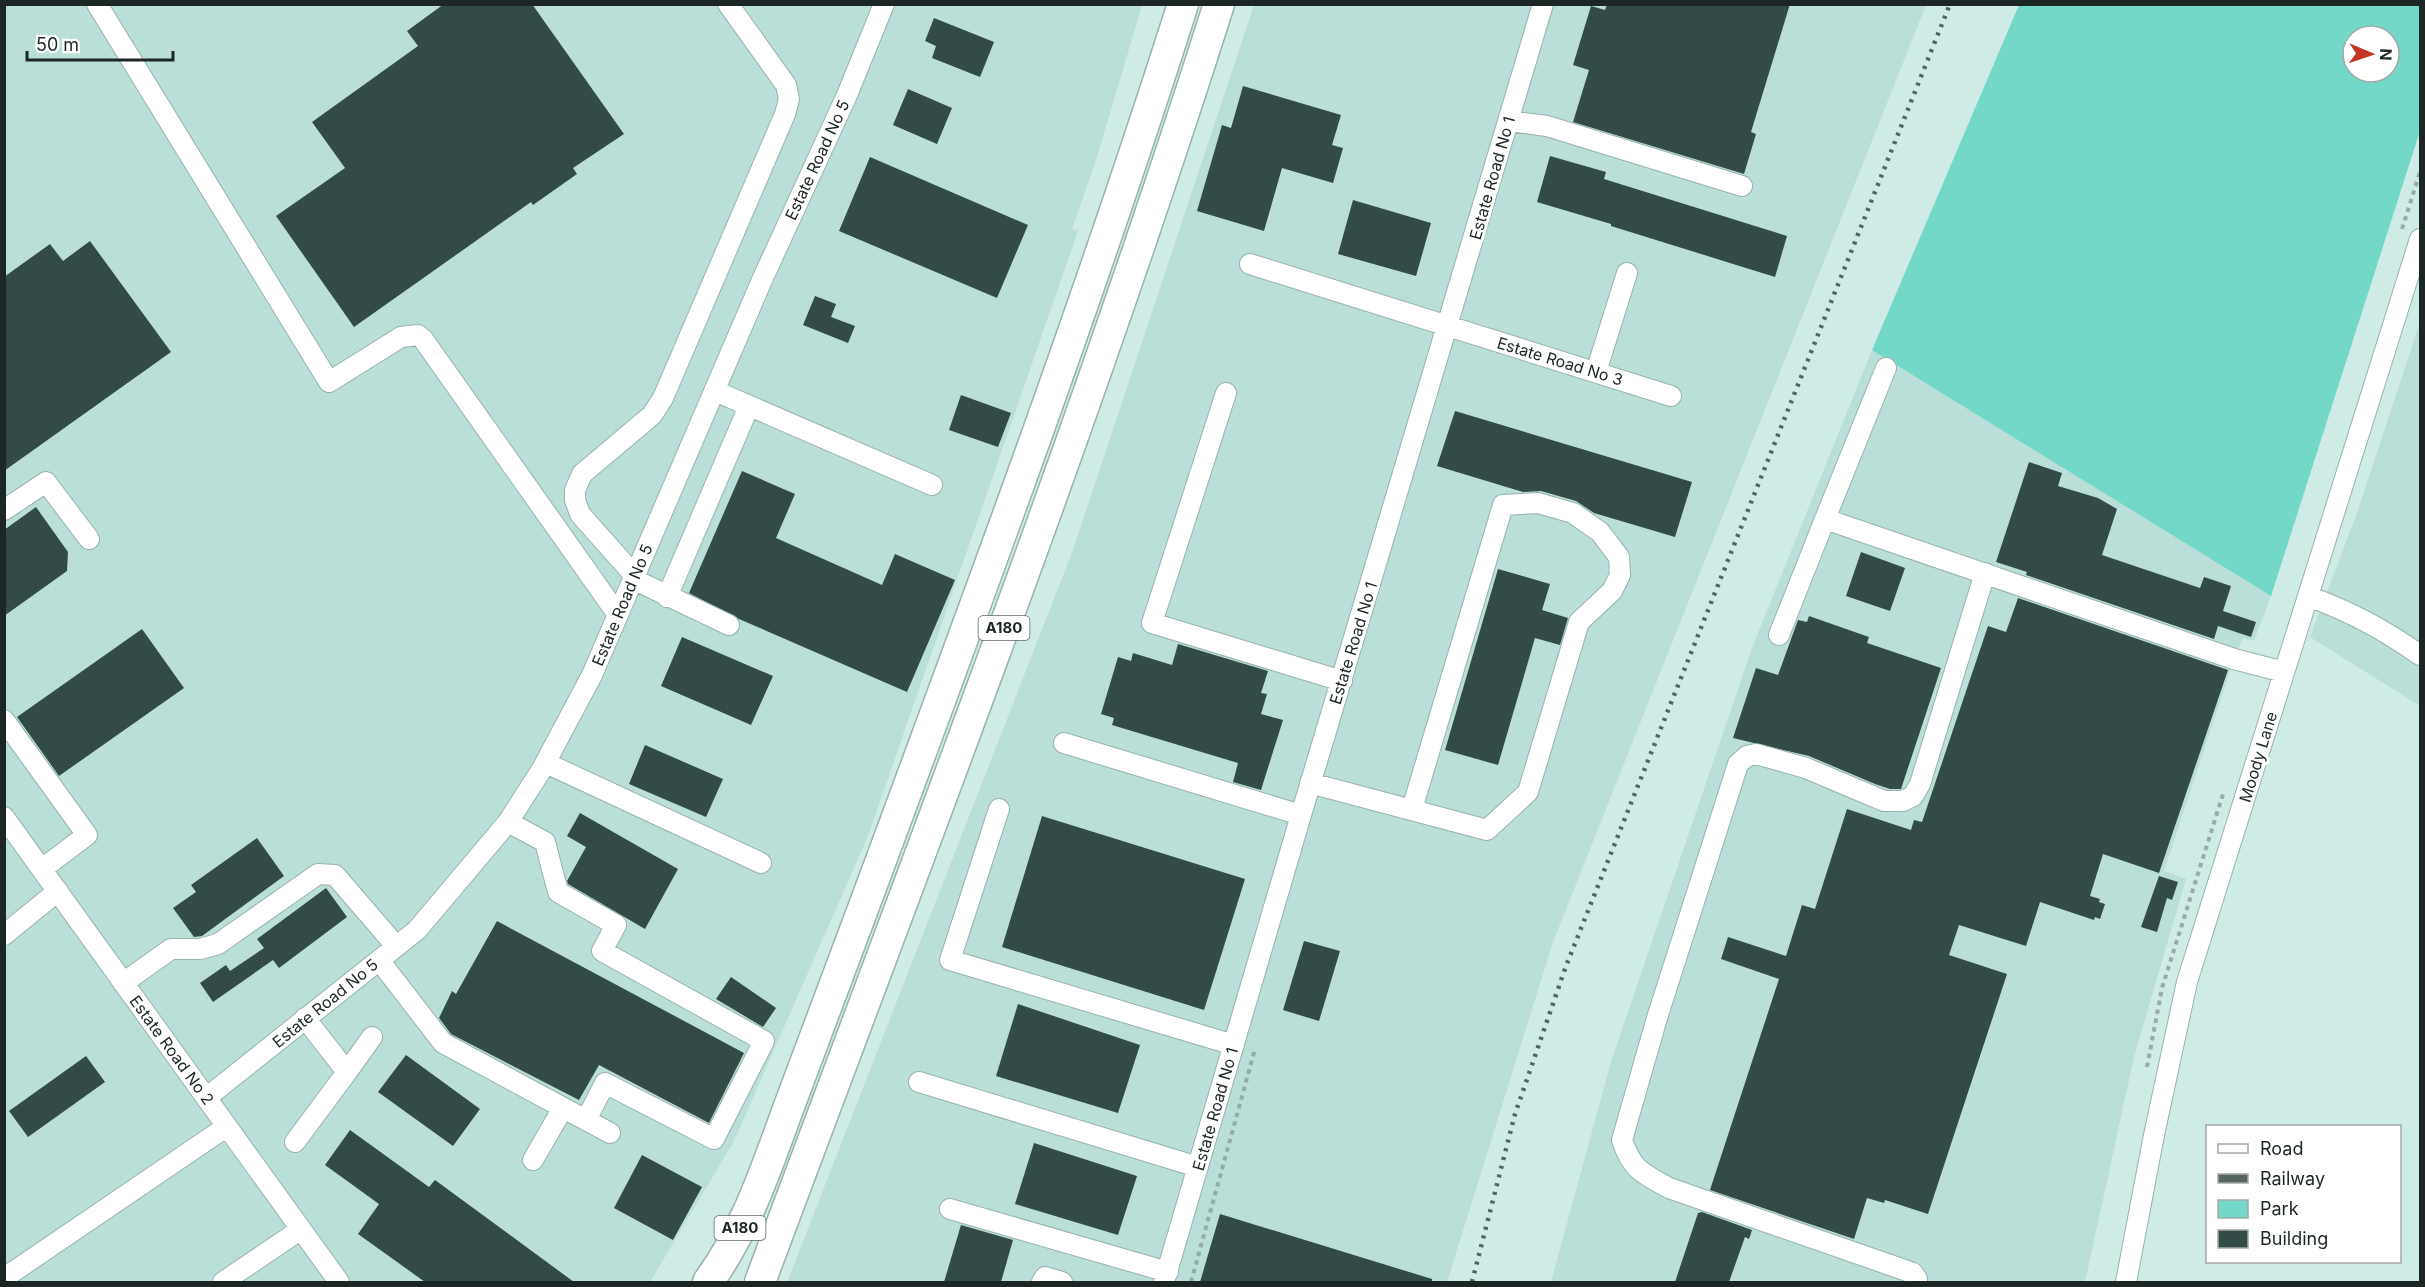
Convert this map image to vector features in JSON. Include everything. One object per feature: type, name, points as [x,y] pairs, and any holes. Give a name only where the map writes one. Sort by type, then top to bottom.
[{"type":"highway","name":"A180","points":[[708,1282],[728,1251],[761,1182],[860,918],[1051,398],[1183,4]]},
{"type":"highway","name":"A180","points":[[760,1282],[1082,413],[1159,190],[1219,4]]},
{"type":"street","points":[[728,4],[786,86],[789,99],[785,114],[663,398],[652,415],[582,474],[575,490],[575,500],[580,514],[634,578],[667,597],[729,625]]},
{"type":"street","name":"Estate Road No 5","points":[[206,1098],[417,930],[508,822],[546,763],[592,675],[762,280],[847,95],[884,4]]},
{"type":"street","name":"Estate Road No 1","points":[[1166,1277],[1300,815],[1543,4]]},
{"type":"street","points":[[97,5],[329,382],[401,336],[418,335],[423,339],[618,615]]},
{"type":"street","points":[[1509,121],[1547,126],[1742,186]]},
{"type":"street","name":"Moody Lane","points":[[2126,1282],[2154,1135],[2187,982],[2421,239]]},
{"type":"street","name":"Estate Road No 3","points":[[1250,264],[1671,396]]},
{"type":"street","points":[[1596,372],[1627,273]]},
{"type":"street","points":[[1779,635],[1886,368]]},
{"type":"street","points":[[715,391],[932,485]]},
{"type":"street","points":[[1226,393],[1152,623],[1342,681]]},
{"type":"street","points":[[667,597],[749,406]]},
{"type":"street","points":[[4,510],[46,482],[89,539]]},
{"type":"street","points":[[1310,783],[1487,830],[1528,792],[1580,622],[1612,591],[1620,575],[1620,557],[1600,532],[1573,513],[1538,503],[1503,505],[1412,809]]},
{"type":"street","points":[[1825,519],[2234,659],[2284,672]]},
{"type":"street","points":[[1917,1282],[1913,1273],[1669,1188],[1642,1173],[1628,1159],[1622,1140],[1657,1018],[1738,764],[1747,756],[1756,754],[1806,768],[1884,801],[1904,801],[1913,796],[1920,784],[1985,573]]},
{"type":"street","points":[[2308,596],[2379,627],[2421,655]]},
{"type":"street","points":[[4,720],[87,835],[42,869]]},
{"type":"street","points":[[1064,743],[1300,815]]},
{"type":"street","points":[[546,763],[760,862]]},
{"type":"street","points":[[999,809],[950,960],[1234,1045]]},
{"type":"street","name":"Estate Road No 2","points":[[4,818],[339,1282]]},
{"type":"street","points":[[508,822],[545,842],[558,892],[616,925],[602,951],[764,1041],[714,1139],[605,1083],[586,1120]]},
{"type":"street","points":[[123,983],[171,949],[200,949],[218,944],[318,874],[335,875],[396,946]]},
{"type":"street","points":[[4,935],[58,891]]},
{"type":"street","points":[[379,960],[443,1043],[610,1133]]},
{"type":"street","points":[[305,1018],[346,1072]]},
{"type":"street","points":[[295,1142],[372,1037]]},
{"type":"street","points":[[919,1082],[1198,1167]]},
{"type":"street","points":[[533,1160],[563,1108]]},
{"type":"street","points":[[4,1278],[226,1127]]},
{"type":"street","points":[[950,1209],[1166,1277]]},
{"type":"street","points":[[223,1282],[300,1230]]},
{"type":"street","points":[[1042,1282],[1045,1277],[1062,1282]]},
{"type":"shaded area","points":[[5,5],[1142,5],[1097,157],[1072,229],[1078,231],[868,836],[734,1141],[650,1282],[5,1282]]},
{"type":"shaded area","points":[[1254,5],[1926,5],[1553,942],[1447,1282],[789,1282],[1073,550]]},
{"type":"shaded area","points":[[2420,322],[2420,706],[2310,637],[2357,513]]},
{"type":"shaded area","points":[[1872,350],[2271,596],[2254,641],[2243,638],[2234,659],[2164,871],[2186,879],[2134,1057],[2085,1282],[1551,1282],[1611,1062],[1752,648]]},
{"type":"green space","points":[[2019,5],[2420,5],[2420,131],[2271,596],[1872,350]]},
{"type":"building","points":[[444,4],[532,4],[624,134],[573,168],[577,174],[533,205],[531,202],[354,327],[276,216],[345,168],[312,122],[418,46],[407,31]]},
{"type":"building","points":[[1607,4],[1790,4],[1751,132],[1756,134],[1744,174],[1573,122],[1589,70],[1573,65],[1591,6],[1605,10]]},
{"type":"building","points":[[934,18],[994,42],[980,77],[932,58],[936,46],[925,41]]},
{"type":"building","points":[[1243,86],[1341,115],[1332,145],[1343,148],[1333,183],[1282,168],[1264,231],[1197,211],[1222,125],[1231,128]]},
{"type":"building","points":[[908,89],[952,108],[937,144],[893,125]]},
{"type":"building","points":[[1550,156],[1606,172],[1604,179],[1787,236],[1775,277],[1537,202]]},
{"type":"building","points":[[870,157],[1028,225],[997,298],[839,231]]},
{"type":"building","points":[[1353,200],[1431,223],[1416,276],[1338,254]]},
{"type":"building","points":[[90,241],[171,352],[4,471],[4,277],[50,244],[63,261]]},
{"type":"building","points":[[815,296],[836,304],[831,317],[855,326],[848,343],[803,325]]},
{"type":"building","points":[[961,395],[1011,413],[998,447],[949,430]]},
{"type":"building","points":[[1455,411],[1692,482],[1675,537],[1594,513],[1576,501],[1541,491],[1523,492],[1437,466]]},
{"type":"building","points":[[2029,462],[2062,473],[2058,486],[2098,498],[2117,509],[2102,555],[2200,588],[2204,577],[2231,586],[2223,611],[2256,622],[2251,637],[2218,626],[2214,639],[2026,575],[2027,572],[1996,562]]},
{"type":"building","points":[[742,471],[795,494],[776,538],[882,585],[895,554],[955,580],[907,692],[739,619],[689,593]]},
{"type":"building","points":[[36,507],[68,552],[67,571],[4,616],[4,530]]},
{"type":"building","points":[[1861,552],[1905,568],[1890,611],[1846,596]]},
{"type":"building","points":[[1498,569],[1550,584],[1542,610],[1568,618],[1560,645],[1535,638],[1498,765],[1445,750]]},
{"type":"building","points":[[2018,598],[2228,670],[2159,873],[2103,854],[2090,896],[2100,899],[2099,902],[2105,904],[2100,919],[2095,917],[2094,920],[2040,902],[2026,946],[1959,925],[1949,955],[2007,974],[1928,1214],[1885,1200],[1884,1203],[1867,1198],[1854,1239],[1710,1190],[1779,979],[1721,959],[1728,937],[1786,956],[1802,905],[1815,909],[1847,809],[1911,830],[1914,820],[1922,822],[1988,626],[2006,632]]},
{"type":"building","points":[[1809,616],[1869,637],[1867,643],[1941,668],[1901,789],[1890,789],[1875,784],[1809,756],[1733,738],[1756,668],[1778,675],[1798,620],[1807,622]]},
{"type":"building","points":[[142,629],[184,688],[59,776],[17,717]]},
{"type":"building","points":[[682,637],[773,676],[751,725],[661,686]]},
{"type":"building","points":[[1178,644],[1268,671],[1261,693],[1267,694],[1261,714],[1283,720],[1261,790],[1233,782],[1238,763],[1112,725],[1114,718],[1101,714],[1118,657],[1131,661],[1133,653],[1172,665]]},
{"type":"building","points":[[645,745],[723,779],[706,817],[629,784]]},
{"type":"building","points":[[580,813],[678,869],[645,929],[568,884],[567,881],[586,847],[567,836]]},
{"type":"building","points":[[1042,816],[1245,879],[1204,1010],[1002,947]]},
{"type":"building","points":[[257,838],[284,876],[202,936],[194,937],[173,908],[196,892],[191,885]]},
{"type":"building","points":[[2159,876],[2178,882],[2172,900],[2167,898],[2157,932],[2141,927]]},
{"type":"building","points":[[326,888],[347,917],[279,968],[273,960],[213,1002],[200,983],[226,965],[230,971],[264,948],[257,939]]},
{"type":"building","points":[[497,921],[744,1053],[709,1123],[599,1065],[579,1100],[451,1034],[439,1018],[452,991],[456,994]]},
{"type":"building","points":[[1304,941],[1340,951],[1319,1021],[1283,1010]]},
{"type":"building","points":[[731,977],[776,1008],[763,1027],[716,999]]},
{"type":"building","points":[[1018,1004],[1140,1045],[1118,1113],[996,1076]]},
{"type":"building","points":[[406,1055],[480,1109],[453,1146],[378,1092]]},
{"type":"building","points":[[86,1056],[105,1082],[28,1137],[9,1111]]},
{"type":"building","points":[[350,1130],[429,1187],[435,1180],[574,1282],[425,1282],[358,1234],[379,1204],[325,1165]]},
{"type":"building","points":[[1034,1143],[1137,1176],[1118,1235],[1015,1204]]},
{"type":"building","points":[[642,1155],[702,1187],[673,1240],[614,1208]]},
{"type":"building","points":[[1702,1212],[1752,1230],[1749,1239],[1745,1237],[1729,1282],[1675,1282],[1698,1213]]},
{"type":"building","points":[[1220,1214],[1432,1279],[1432,1282],[1200,1282]]},
{"type":"building","points":[[961,1225],[1013,1240],[1001,1282],[944,1282]]},
{"type":"railway","points":[[1472,1282],[1515,1114],[1566,966],[1950,4]]}]
